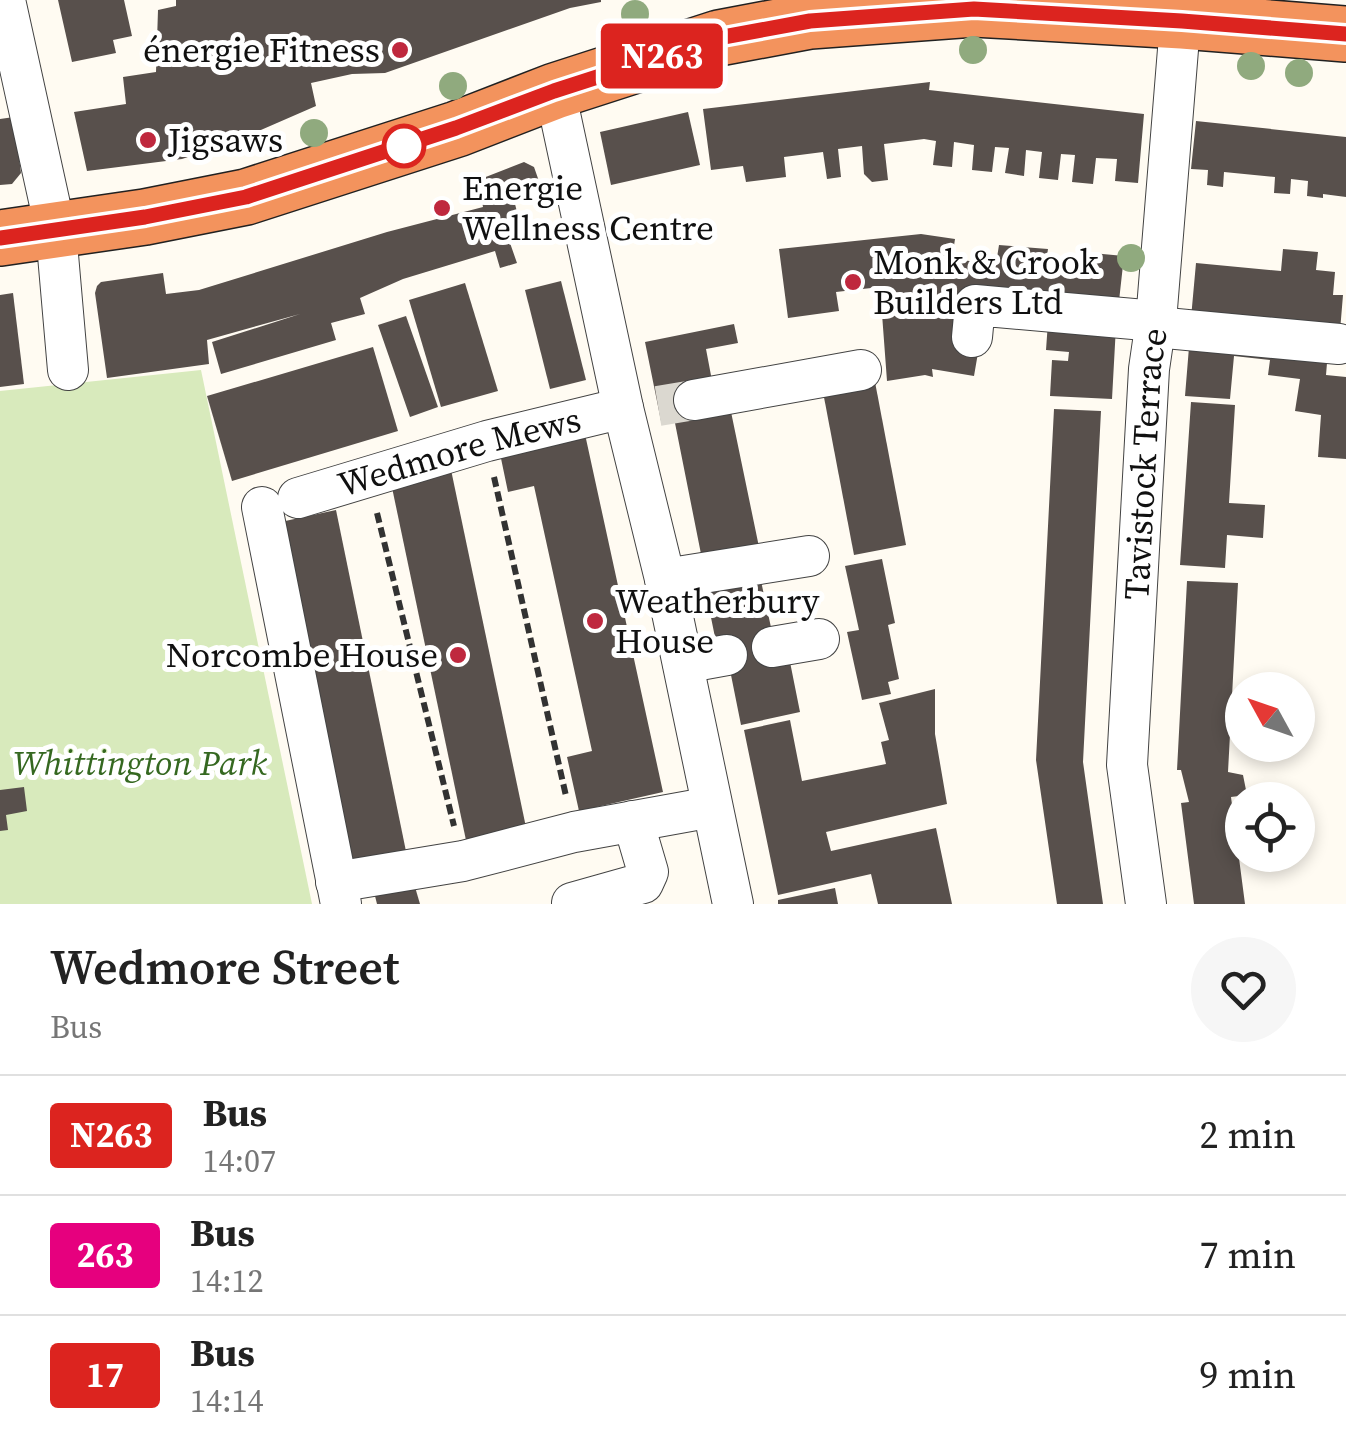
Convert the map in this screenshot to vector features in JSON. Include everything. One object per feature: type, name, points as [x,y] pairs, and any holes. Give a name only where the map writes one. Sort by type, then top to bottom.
[{"type":"highway","points":[[0,238],[56,232],[246,197],[456,128],[554,91],[808,10],[974,5],[1182,10],[1346,34]]},
{"type":"street","points":[[4,0],[56,232],[68,370]]},
{"type":"street","name":"Tavistock Terrace","points":[[1146,904],[1127,765],[1149,369],[1182,10]]},
{"type":"street","points":[[554,91],[650,408],[665,579],[733,904]]},
{"type":"street","points":[[972,337],[976,306],[1339,344]]},
{"type":"street","name":"Wedmore Mews","points":[[338,893],[280,503],[487,441],[861,370]]},
{"type":"street","points":[[665,579],[809,556]]},
{"type":"street","points":[[772,647],[819,638]]},
{"type":"street","points":[[683,663],[727,655]]},
{"type":"street","points":[[338,893],[574,832],[712,807]]},
{"type":"street","points":[[572,902],[643,883],[648,872],[633,821]]},
{"type":"path","points":[[487,441],[574,832]]},
{"type":"path","points":[[368,476],[463,861]]},
{"type":"green space","name":"Whittington Park","points":[[201,370],[312,904],[0,904],[0,391]]},
{"type":"building","points":[[58,0],[124,0],[132,36],[113,40],[116,53],[72,62]]},
{"type":"building","points":[[176,0],[601,2],[570,8],[385,73],[352,74],[311,83],[316,106],[182,159],[87,171],[74,112],[126,104],[123,77],[156,72],[158,10],[176,6]]},
{"type":"building","points":[[930,82],[929,90],[1144,114],[1138,183],[1115,181],[1117,159],[1096,158],[1093,184],[1072,182],[1075,155],[1061,154],[1058,180],[1039,178],[1042,152],[1026,150],[1024,176],[1005,173],[1009,148],[995,147],[992,172],[972,170],[974,145],[954,142],[952,167],[933,165],[936,141],[924,139],[884,144],[888,180],[872,182],[864,174],[862,146],[838,149],[841,177],[827,179],[823,152],[784,157],[786,177],[746,182],[743,166],[711,170],[703,109]]},
{"type":"building","points":[[688,112],[700,165],[611,185],[600,132]]},
{"type":"building","points":[[14,117],[21,173],[12,184],[0,185],[0,119]]},
{"type":"building","points":[[1196,121],[1346,137],[1346,197],[1307,196],[1308,181],[1291,179],[1290,194],[1274,193],[1275,177],[1224,172],[1223,187],[1207,185],[1208,170],[1191,169]]},
{"type":"building","points":[[524,162],[534,167],[541,187],[513,196],[523,236],[510,243],[517,263],[500,268],[495,251],[403,279],[360,298],[365,314],[331,323],[336,340],[221,374],[212,342],[300,314],[207,340],[209,364],[107,378],[95,293],[101,282],[163,273],[166,294],[199,290],[483,207],[478,180]]},
{"type":"building","points":[[921,234],[955,239],[952,259],[996,264],[999,245],[1048,249],[1045,269],[1089,273],[1092,253],[1124,256],[1118,310],[964,296],[979,347],[974,376],[932,369],[933,377],[887,381],[880,287],[836,292],[839,311],[788,318],[779,249]]},
{"type":"building","points":[[1283,249],[1318,252],[1316,270],[1335,272],[1333,295],[1343,295],[1340,331],[1191,318],[1196,263],[1281,271]]},
{"type":"building","points":[[561,281],[586,380],[550,389],[525,290]]},
{"type":"building","points":[[465,283],[498,391],[441,407],[409,300]]},
{"type":"building","points":[[13,293],[24,384],[0,387],[0,295]]},
{"type":"building","points":[[406,316],[438,407],[410,417],[378,325]]},
{"type":"building","points":[[1048,322],[1116,326],[1112,399],[1050,396],[1052,360],[1068,361],[1069,352],[1046,350]]},
{"type":"building","points":[[734,324],[738,343],[706,349],[713,386],[730,407],[759,547],[702,559],[674,418],[661,421],[645,342]]},
{"type":"building","points":[[1190,335],[1328,351],[1326,375],[1346,377],[1346,459],[1318,457],[1321,415],[1295,411],[1300,379],[1268,375],[1270,360],[1234,356],[1230,399],[1185,396]]},
{"type":"building","points":[[373,347],[398,431],[232,481],[207,396]]},
{"type":"building","points":[[875,382],[906,545],[854,555],[823,392]]},
{"type":"building","points":[[1191,402],[1235,405],[1229,503],[1265,505],[1263,538],[1227,535],[1225,568],[1180,565]]},
{"type":"building","points":[[1054,409],[1101,411],[1083,762],[1103,904],[1057,904],[1036,760]]},
{"type":"building","name":"Weatherbury House","points":[[583,425],[663,792],[579,811],[567,757],[592,751],[534,486],[508,492],[498,444]]},
{"type":"building","name":"Norcombe House","points":[[450,465],[527,832],[467,845],[390,478]]},
{"type":"building","points":[[336,510],[408,861],[348,873],[276,523]]},
{"type":"building","points":[[882,559],[895,623],[888,625],[899,679],[888,682],[891,694],[862,700],[847,632],[859,630],[845,566]]},
{"type":"building","points":[[761,581],[772,632],[790,662],[800,712],[741,725],[725,645],[717,647],[706,593]]},
{"type":"building","points":[[1187,581],[1238,583],[1233,672],[1225,672],[1225,762],[1229,762],[1228,772],[1243,775],[1244,782],[1225,782],[1225,872],[1241,872],[1245,904],[1194,904],[1181,803],[1189,802],[1181,770],[1177,770]]},
{"type":"building","points":[[935,689],[935,734],[947,804],[826,832],[831,851],[936,828],[952,904],[878,904],[871,874],[778,895],[744,730],[790,720],[802,781],[886,764],[881,742],[889,740],[879,703]]},
{"type":"building","points":[[24,787],[27,811],[6,815],[8,830],[0,831],[0,790]]},
{"type":"building","points":[[415,887],[420,904],[377,904],[375,896]]},
{"type":"building","points":[[835,888],[838,904],[778,904],[778,900]]},
{"type":"tunnel","points":[[658,406],[694,400]]},
{"type":"bus line","name":"N263","points":[[0,238],[56,232],[246,197],[718,38],[810,21],[974,9],[1346,34]]},
{"type":"place","name":"énergie Fitness","points":[[400,50]]},
{"type":"place","name":"Jigsaws","points":[[148,140]]},
{"type":"place","name":"Energie Wellness Centre","points":[[442,208]]},
{"type":"place","name":"Monk & Crook Builders Ltd","points":[[853,282]]},
{"type":"place","name":"Weatherbury House","points":[[595,621]]},
{"type":"place","name":"Norcombe House","points":[[458,655]]}]
